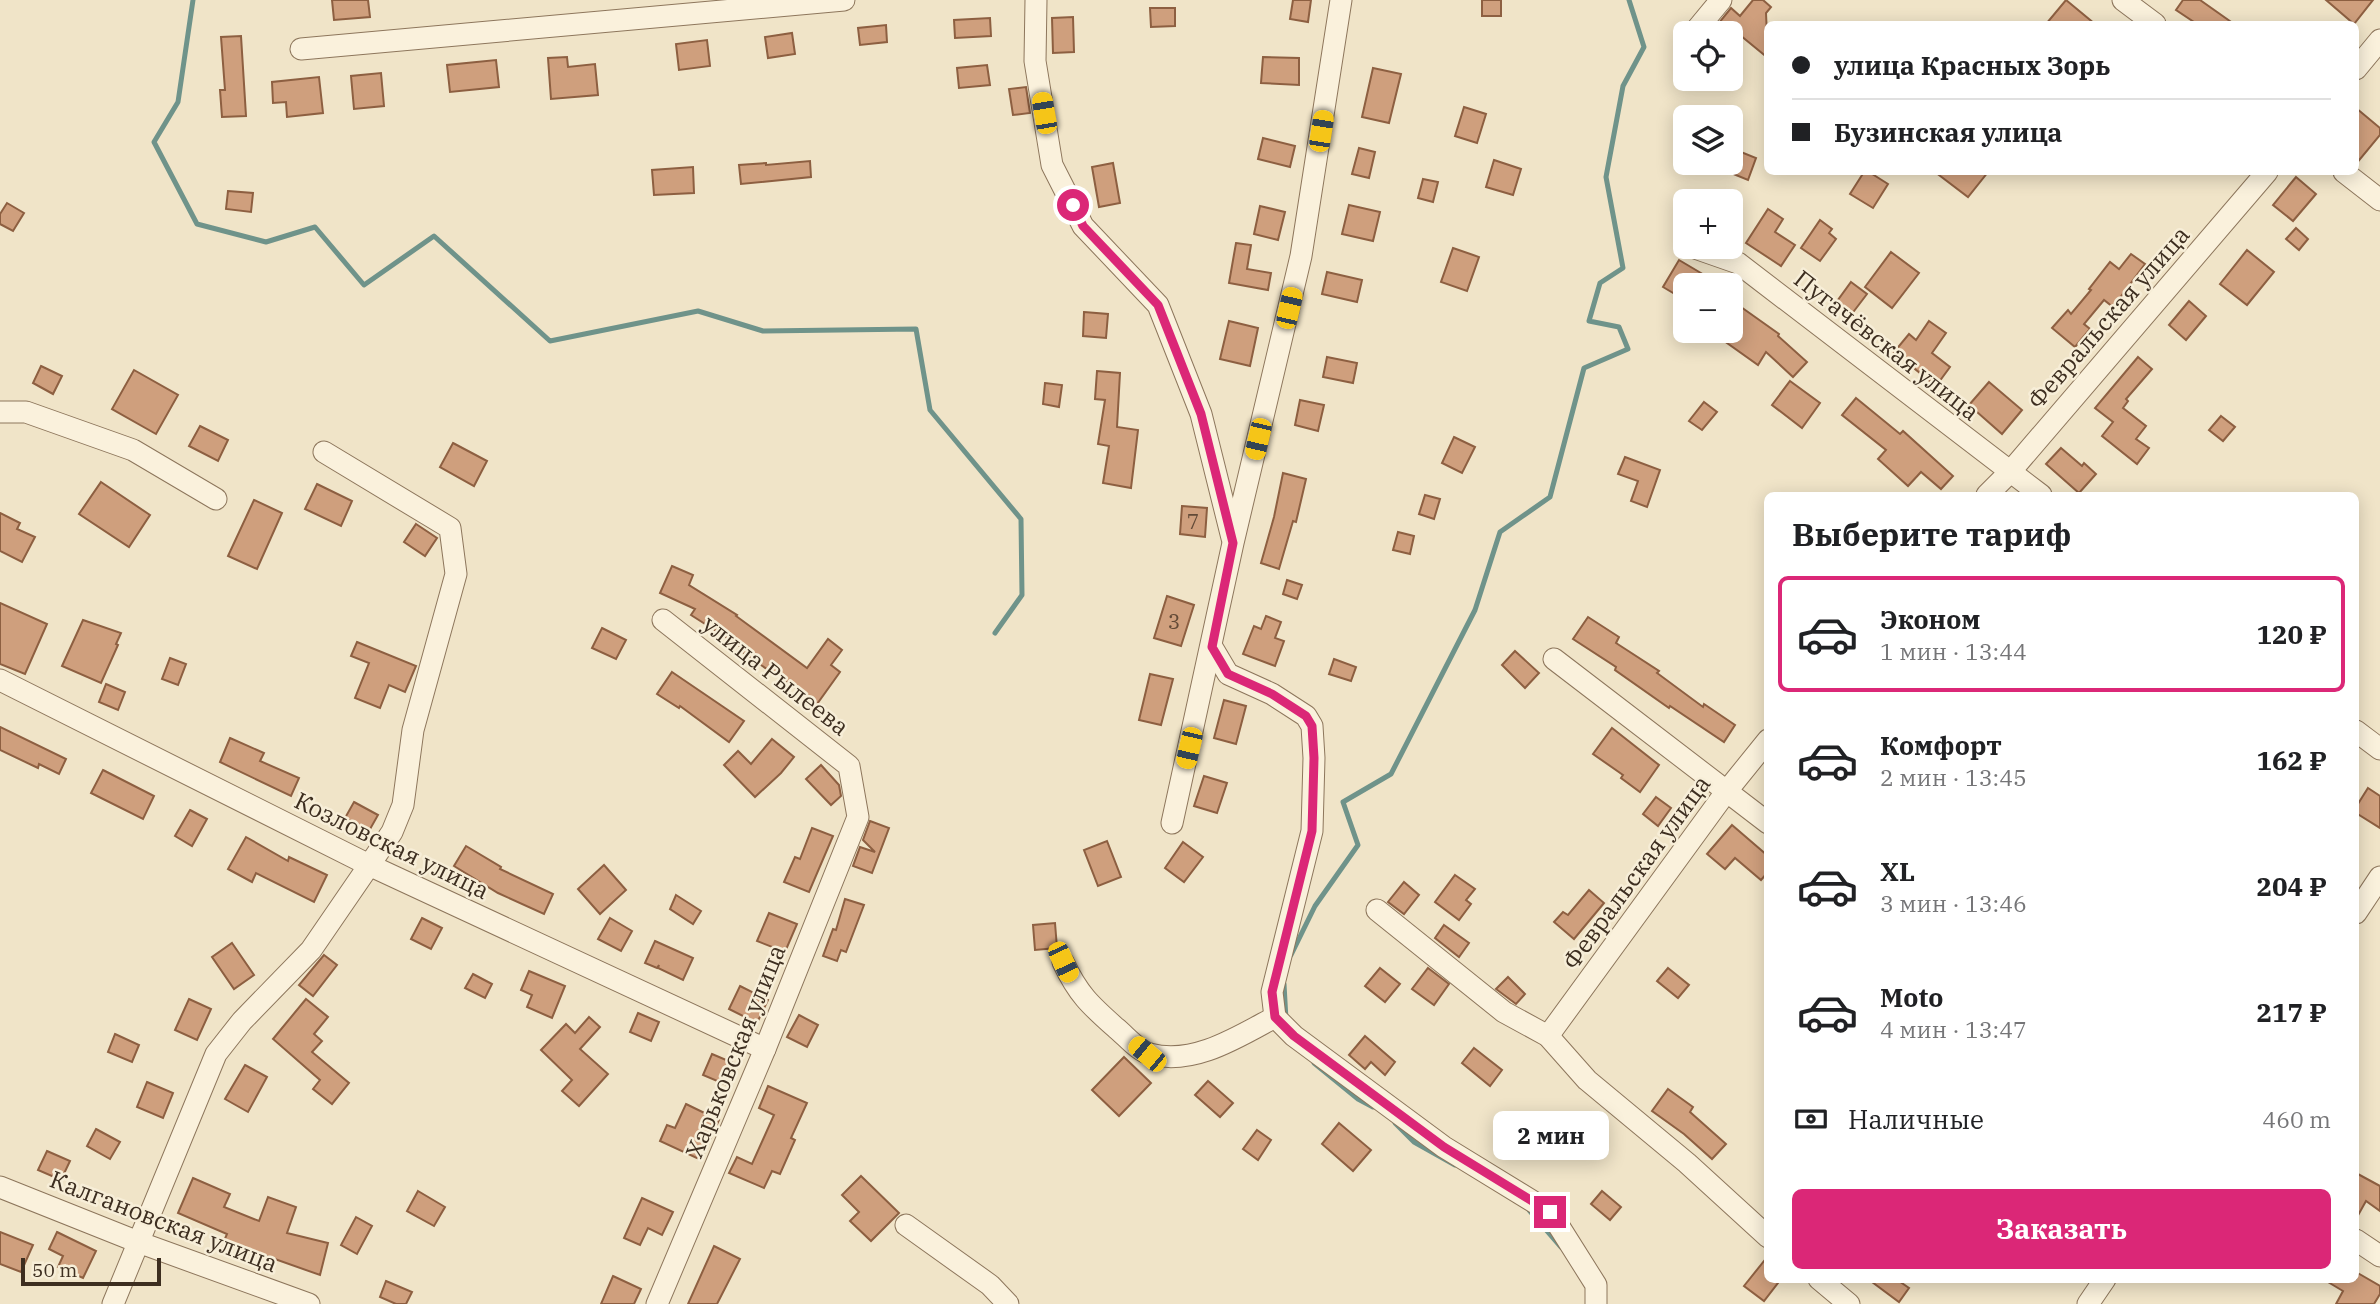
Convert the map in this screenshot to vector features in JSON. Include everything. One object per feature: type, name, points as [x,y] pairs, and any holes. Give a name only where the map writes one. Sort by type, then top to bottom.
[{"type":"street","points":[[301,48],[647,9],[844,0]]},
{"type":"street","points":[[1036,0],[1035,61],[1052,165],[1083,226],[1158,305],[1201,414],[1233,543]]},
{"type":"street","points":[[1172,823],[1233,543],[1301,256],[1341,0]]},
{"type":"street","points":[[1704,21],[1721,0]]},
{"type":"street","points":[[2123,0],[2151,21]]},
{"type":"street","points":[[2359,65],[2380,40]]},
{"type":"street","name":"Февральская улица","points":[[1990,492],[2264,175]]},
{"type":"street","points":[[2348,175],[2380,200]]},
{"type":"street","name":"Пугачёвская улица","points":[[1727,259],[1738,263],[2037,492]]},
{"type":"street","points":[[0,412],[26,412],[133,450],[216,499]]},
{"type":"street","points":[[113,1304],[216,1054],[242,1021],[311,950],[392,832],[403,805],[413,730],[456,574],[450,528],[324,452]]},
{"type":"street","name":"улица Рылеева","points":[[663,621],[849,766],[858,817]]},
{"type":"street","points":[[1212,647],[1228,674],[1295,708],[1306,716],[1312,726],[1312,831],[1272,992],[1275,1017],[1294,1036],[1444,1147],[1550,1212],[1596,1294]]},
{"type":"street","points":[[1554,659],[1764,820]]},
{"type":"street","name":"Козловская улица","points":[[0,680],[369,865],[765,1049]]},
{"type":"street","points":[[2359,733],[2380,749]]},
{"type":"street","name":"Февральская улица","points":[[1548,1036],[1726,792],[1764,745]]},
{"type":"street","name":"Харьковская улица","points":[[657,1304],[765,1049],[858,817]]},
{"type":"street","points":[[2359,908],[2380,877]]},
{"type":"street","points":[[1377,910],[1504,1012],[1548,1036],[1587,1080],[1687,1163],[1764,1233]]},
{"type":"street","points":[[1063,962],[1075,988],[1090,1005],[1147,1054],[1182,1058],[1233,1040],[1275,1017]]},
{"type":"street","name":"Калгановская улица","points":[[0,1187],[138,1242],[309,1304]]},
{"type":"street","points":[[906,1225],[990,1285],[1008,1304]]},
{"type":"street","points":[[2359,1242],[2380,1256]]},
{"type":"street","points":[[1824,1283],[1849,1304]]},
{"type":"street","points":[[2088,1304],[2102,1283]]},
{"type":"building","points":[[332,0],[368,0],[370,17],[334,20]]},
{"type":"building","points":[[1293,0],[1311,0],[1308,22],[1290,19]]},
{"type":"building","points":[[1482,0],[1501,0],[1501,16],[1482,16]]},
{"type":"building","points":[[1753,0],[1763,0],[1771,7],[1766,13],[1766,21],[1764,21],[1764,55],[1743,38],[1743,21],[1720,21],[1731,8],[1740,16]]},
{"type":"building","points":[[2066,0],[2091,21],[2048,21]]},
{"type":"building","points":[[2183,0],[2200,0],[2230,21],[2192,21],[2176,10]]},
{"type":"building","points":[[2326,0],[2373,0],[2356,21],[2350,21]]},
{"type":"building","points":[[1150,8],[1175,8],[1175,26],[1151,27]]},
{"type":"building","points":[[1073,17],[1074,52],[1053,53],[1052,18]]},
{"type":"building","points":[[990,18],[991,36],[955,38],[954,20]]},
{"type":"building","points":[[886,25],[887,42],[860,45],[858,28]]},
{"type":"building","points":[[792,33],[795,54],[768,58],[765,37]]},
{"type":"building","points":[[241,36],[246,116],[222,117],[220,90],[225,90],[221,37]]},
{"type":"building","points":[[707,40],[710,66],[679,70],[676,44]]},
{"type":"building","points":[[567,57],[568,67],[595,64],[598,95],[551,99],[548,58]]},
{"type":"building","points":[[1263,57],[1299,58],[1299,85],[1261,83]]},
{"type":"building","points":[[496,60],[499,87],[450,92],[447,65]]},
{"type":"building","points":[[987,65],[990,85],[959,88],[957,68]]},
{"type":"building","points":[[1373,68],[1401,74],[1389,123],[1362,117]]},
{"type":"building","points":[[381,73],[384,106],[354,109],[351,76]]},
{"type":"building","points":[[319,77],[323,113],[287,117],[286,102],[273,103],[272,82]]},
{"type":"building","points":[[1026,87],[1030,113],[1013,115],[1009,89]]},
{"type":"building","points":[[1464,107],[1486,114],[1477,143],[1455,136]]},
{"type":"building","points":[[2359,110],[2380,128],[2380,135],[2359,160]]},
{"type":"building","points":[[1263,138],[1295,146],[1290,167],[1258,159]]},
{"type":"building","points":[[1359,148],[1375,152],[1369,178],[1352,174]]},
{"type":"building","points":[[1743,153],[1756,158],[1748,180],[1736,175],[1743,175]]},
{"type":"building","points":[[1494,160],[1521,169],[1513,195],[1486,187]]},
{"type":"building","points":[[810,161],[811,177],[741,184],[739,165]]},
{"type":"building","points":[[1113,163],[1120,203],[1099,207],[1092,167]]},
{"type":"building","points":[[693,167],[694,193],[654,195],[652,170]]},
{"type":"building","points":[[1862,175],[1874,175],[1888,184],[1873,208],[1850,194]]},
{"type":"building","points":[[1939,175],[1986,175],[1968,197]]},
{"type":"building","points":[[2296,177],[2316,194],[2293,221],[2273,205]]},
{"type":"building","points":[[1423,179],[1438,182],[1433,202],[1418,198]]},
{"type":"building","points":[[228,191],[253,193],[251,212],[226,209]]},
{"type":"building","points":[[7,203],[24,213],[13,231],[0,224],[0,214]]},
{"type":"building","points":[[1349,205],[1380,212],[1373,241],[1342,234]]},
{"type":"building","points":[[1260,206],[1285,212],[1278,240],[1254,234]]},
{"type":"building","points":[[1768,209],[1783,219],[1775,232],[1795,245],[1781,266],[1746,243]]},
{"type":"building","points":[[1820,220],[1832,229],[1829,233],[1836,239],[1820,261],[1801,248]]},
{"type":"building","points":[[2296,228],[2308,239],[2299,250],[2286,239]]},
{"type":"building","points":[[1236,243],[1251,245],[1247,269],[1271,273],[1268,290],[1229,283]]},
{"type":"building","points":[[1453,248],[1479,257],[1467,291],[1441,282]]},
{"type":"building","points":[[2247,250],[2274,272],[2247,305],[2220,284]]},
{"type":"building","points":[[1891,252],[1919,273],[1892,308],[1865,287]]},
{"type":"building","points":[[2131,254],[2145,264],[2113,307],[2104,300],[2084,324],[2090,329],[2075,347],[2052,328],[2068,310],[2071,314],[2110,262],[2119,269]]},
{"type":"building","points":[[1679,260],[1701,273],[1673,273],[1673,293],[1663,287]]},
{"type":"building","points":[[1327,272],[1362,280],[1357,302],[1322,294]]},
{"type":"building","points":[[1851,282],[1867,294],[1851,315],[1835,304]]},
{"type":"building","points":[[2189,301],[2206,316],[2186,340],[2169,325]]},
{"type":"building","points":[[1743,308],[1779,334],[1778,336],[1807,362],[1793,377],[1766,352],[1758,365],[1727,343],[1743,343]]},
{"type":"building","points":[[1084,312],[1108,314],[1106,338],[1083,336]]},
{"type":"building","points":[[1229,321],[1258,328],[1250,366],[1220,359]]},
{"type":"building","points":[[1929,321],[1946,333],[1932,353],[1950,367],[1936,386],[1894,352],[1909,334],[1916,340]]},
{"type":"building","points":[[1327,357],[1357,363],[1353,383],[1323,377]]},
{"type":"building","points":[[2138,357],[2152,369],[2126,399],[2128,401],[2123,408],[2146,426],[2136,439],[2149,448],[2137,464],[2102,436],[2113,422],[2095,408]]},
{"type":"building","points":[[41,366],[62,376],[53,394],[33,383]]},
{"type":"building","points":[[134,370],[178,395],[156,434],[112,409]]},
{"type":"building","points":[[1097,371],[1120,373],[1117,427],[1138,430],[1131,488],[1103,483],[1109,446],[1098,444],[1105,400],[1095,399]]},
{"type":"building","points":[[1790,381],[1820,403],[1802,428],[1772,405]]},
{"type":"building","points":[[1989,382],[2022,410],[2002,434],[1969,405]]},
{"type":"building","points":[[1045,383],[1062,385],[1059,407],[1043,404]]},
{"type":"building","points":[[1856,398],[1900,434],[1903,431],[1953,476],[1941,489],[1921,472],[1908,486],[1878,459],[1886,450],[1842,415]]},
{"type":"building","points":[[1300,400],[1324,405],[1318,431],[1295,425]]},
{"type":"building","points":[[1704,402],[1717,412],[1702,430],[1689,421]]},
{"type":"building","points":[[2221,416],[2235,427],[2223,441],[2209,430]]},
{"type":"building","points":[[200,426],[228,440],[218,461],[189,446]]},
{"type":"building","points":[[1454,437],[1475,447],[1462,473],[1442,463]]},
{"type":"building","points":[[453,443],[487,461],[474,486],[440,467]]},
{"type":"building","points":[[2061,448],[2096,474],[2078,492],[2046,464]]},
{"type":"building","points":[[1625,457],[1660,470],[1647,507],[1631,501],[1638,481],[1618,474]]},
{"type":"building","points":[[1283,473],[1306,479],[1296,522],[1293,521],[1279,569],[1261,563]]},
{"type":"building","points":[[101,482],[150,515],[129,547],[79,514]]},
{"type":"building","points":[[317,484],[352,501],[341,526],[305,509]]},
{"type":"building","points":[[1425,495],[1440,499],[1434,519],[1419,514]]},
{"type":"building","points":[[254,500],[282,513],[257,569],[228,556]]},
{"type":"building","points":[[1182,506],[1207,508],[1205,537],[1180,534]]},
{"type":"building","points":[[0,513],[20,523],[17,529],[35,537],[22,562],[0,551]]},
{"type":"building","points":[[416,524],[437,538],[425,556],[404,542]]},
{"type":"building","points":[[1398,532],[1414,536],[1410,554],[1393,550]]},
{"type":"building","points":[[672,566],[693,575],[689,585],[737,615],[807,668],[828,639],[842,650],[831,665],[840,672],[817,704],[739,650],[741,647],[691,615],[695,609],[660,593]]},
{"type":"building","points":[[1287,580],[1302,585],[1297,599],[1283,594]]},
{"type":"building","points":[[1167,596],[1194,605],[1181,646],[1154,638]]},
{"type":"building","points":[[0,603],[47,624],[25,674],[0,664]]},
{"type":"building","points":[[1266,616],[1281,622],[1275,638],[1284,641],[1275,666],[1243,654],[1254,626],[1261,629]]},
{"type":"building","points":[[1588,617],[1619,637],[1616,643],[1659,671],[1657,673],[1703,707],[1704,704],[1735,725],[1724,742],[1670,706],[1669,708],[1615,670],[1616,667],[1573,639]]},
{"type":"building","points":[[83,620],[121,633],[101,683],[62,666]]},
{"type":"building","points":[[602,628],[626,640],[616,659],[592,648]]},
{"type":"building","points":[[357,642],[416,666],[405,692],[389,685],[380,708],[355,698],[369,663],[351,656]]},
{"type":"building","points":[[1515,651],[1539,673],[1525,688],[1502,665]]},
{"type":"building","points":[[170,658],[186,664],[178,685],[162,679]]},
{"type":"building","points":[[1334,659],[1356,667],[1351,681],[1329,674]]},
{"type":"building","points":[[672,672],[744,721],[729,742],[680,706],[679,708],[657,694]]},
{"type":"building","points":[[1150,674],[1173,679],[1161,725],[1139,720]]},
{"type":"building","points":[[106,684],[125,692],[118,710],[99,702]]},
{"type":"building","points":[[1224,700],[1246,706],[1236,744],[1214,738]]},
{"type":"building","points":[[0,727],[66,759],[59,774],[39,764],[38,768],[0,750]]},
{"type":"building","points":[[1612,728],[1659,765],[1640,792],[1621,778],[1623,775],[1593,754]]},
{"type":"building","points":[[230,738],[264,753],[260,761],[299,778],[291,796],[220,762]]},
{"type":"building","points":[[772,739],[794,757],[755,797],[724,765],[738,751],[751,764]]},
{"type":"building","points":[[821,765],[839,785],[841,796],[831,805],[806,779]]},
{"type":"building","points":[[103,770],[154,796],[143,819],[91,793]]},
{"type":"building","points":[[1204,776],[1227,783],[1217,813],[1194,806]]},
{"type":"building","points":[[2368,788],[2380,796],[2380,828],[2359,815],[2359,802]]},
{"type":"building","points":[[1656,797],[1671,808],[1658,826],[1643,814]]},
{"type":"building","points":[[354,802],[378,815],[369,831],[345,818]]},
{"type":"building","points":[[190,810],[207,819],[192,846],[175,836]]},
{"type":"building","points":[[870,821],[889,828],[872,873],[853,866],[860,847],[875,852],[863,840]]},
{"type":"building","points":[[1732,825],[1764,853],[1764,877],[1761,880],[1735,858],[1725,869],[1707,854]]},
{"type":"building","points":[[812,828],[833,836],[809,892],[784,882],[795,857],[800,859]]},
{"type":"building","points":[[246,837],[288,861],[289,857],[327,875],[314,902],[256,873],[252,882],[228,869]]},
{"type":"building","points":[[1107,841],[1121,877],[1098,886],[1084,850]]},
{"type":"building","points":[[1183,842],[1203,857],[1184,882],[1165,868]]},
{"type":"building","points":[[466,846],[501,867],[500,869],[553,894],[544,914],[498,893],[454,866]]},
{"type":"building","points":[[604,865],[626,890],[600,914],[578,889]]},
{"type":"building","points":[[1455,875],[1475,889],[1466,900],[1471,904],[1459,920],[1435,902]]},
{"type":"building","points":[[1404,882],[1419,895],[1404,914],[1388,902]]},
{"type":"building","points":[[1589,890],[1604,903],[1574,939],[1554,922],[1563,912],[1568,915]]},
{"type":"building","points":[[676,895],[701,911],[693,924],[670,909]]},
{"type":"building","points":[[845,899],[864,905],[846,952],[841,950],[837,961],[823,956],[833,929],[836,930]]},
{"type":"building","points":[[769,913],[797,924],[785,952],[757,941]]},
{"type":"building","points":[[422,918],[442,928],[431,949],[411,939]]},
{"type":"building","points":[[610,918],[632,931],[621,951],[598,939]]},
{"type":"building","points":[[1055,923],[1057,948],[1035,950],[1033,925]]},
{"type":"building","points":[[1444,925],[1469,943],[1459,957],[1435,938]]},
{"type":"building","points":[[655,941],[693,958],[683,980],[658,968],[659,965],[657,968],[645,963]]},
{"type":"building","points":[[232,943],[254,975],[234,989],[212,957]]},
{"type":"building","points":[[324,955],[337,965],[313,996],[299,985]]},
{"type":"building","points":[[1380,968],[1400,984],[1385,1002],[1365,986]]},
{"type":"building","points":[[1428,968],[1449,984],[1434,1005],[1412,989]]},
{"type":"building","points":[[1668,968],[1689,985],[1678,998],[1657,981]]},
{"type":"building","points":[[529,971],[565,986],[552,1018],[527,1007],[532,995],[521,990]]},
{"type":"building","points":[[473,974],[492,984],[485,998],[465,988]]},
{"type":"building","points":[[1508,977],[1525,994],[1516,1004],[1496,989]]},
{"type":"building","points":[[740,986],[768,1000],[757,1023],[729,1009]]},
{"type":"building","points":[[189,999],[211,1009],[197,1040],[175,1030]]},
{"type":"building","points":[[306,999],[328,1017],[314,1034],[322,1041],[312,1052],[349,1083],[332,1104],[313,1089],[320,1080],[273,1039]]},
{"type":"building","points":[[638,1013],[659,1022],[651,1041],[630,1032]]},
{"type":"building","points":[[799,1015],[818,1025],[807,1047],[787,1037]]},
{"type":"building","points":[[589,1017],[600,1027],[580,1049],[608,1074],[579,1106],[562,1091],[572,1080],[541,1050],[566,1024],[575,1033]]},
{"type":"building","points":[[115,1034],[139,1045],[132,1062],[108,1052]]},
{"type":"building","points":[[1365,1036],[1395,1062],[1385,1075],[1371,1062],[1365,1069],[1349,1055]]},
{"type":"building","points":[[1474,1048],[1502,1070],[1490,1086],[1462,1063]]},
{"type":"building","points":[[712,1054],[738,1065],[729,1086],[703,1075]]},
{"type":"building","points":[[1124,1057],[1151,1083],[1119,1116],[1092,1090]]},
{"type":"building","points":[[245,1065],[267,1077],[248,1112],[225,1099]]},
{"type":"building","points":[[1208,1081],[1233,1103],[1220,1117],[1195,1095]]},
{"type":"building","points":[[147,1082],[173,1093],[163,1118],[137,1107]]},
{"type":"building","points":[[768,1086],[807,1103],[791,1138],[795,1140],[780,1174],[772,1171],[764,1188],[729,1173],[737,1157],[752,1164],[774,1115],[759,1108]]},
{"type":"building","points":[[1668,1089],[1693,1107],[1690,1112],[1726,1144],[1712,1159],[1652,1111]]},
{"type":"building","points":[[686,1104],[719,1120],[701,1160],[660,1141],[667,1125],[675,1128]]},
{"type":"building","points":[[1339,1123],[1371,1150],[1353,1171],[1322,1144]]},
{"type":"building","points":[[96,1129],[120,1142],[110,1159],[87,1146]]},
{"type":"building","points":[[1257,1130],[1271,1140],[1258,1160],[1243,1149]]},
{"type":"building","points":[[47,1151],[70,1161],[61,1180],[38,1170]]},
{"type":"building","points":[[2359,1175],[2380,1186],[2380,1211],[2366,1201],[2359,1214]]},
{"type":"building","points":[[861,1176],[899,1213],[871,1241],[850,1221],[859,1212],[842,1195]]},
{"type":"building","points":[[193,1178],[230,1194],[224,1207],[259,1221],[268,1197],[296,1207],[287,1233],[328,1243],[320,1275],[224,1241],[227,1234],[178,1213]]},
{"type":"building","points":[[418,1191],[445,1207],[434,1226],[407,1211]]},
{"type":"building","points":[[1602,1191],[1621,1207],[1610,1220],[1591,1204]]},
{"type":"building","points":[[642,1198],[673,1212],[662,1235],[648,1228],[640,1245],[624,1238]]},
{"type":"building","points":[[356,1217],[372,1226],[357,1254],[341,1245]]},
{"type":"building","points":[[0,1232],[33,1245],[21,1272],[0,1264]]},
{"type":"building","points":[[57,1232],[96,1251],[83,1278],[58,1267],[63,1256],[49,1249]]},
{"type":"building","points":[[714,1246],[740,1259],[717,1304],[688,1304]]},
{"type":"building","points":[[1764,1261],[1764,1283],[1778,1283],[1764,1301],[1744,1286]]},
{"type":"building","points":[[2359,1274],[2380,1286],[2380,1294],[2374,1304],[2336,1304],[2343,1291],[2330,1283],[2359,1283]]},
{"type":"building","points":[[613,1276],[641,1289],[634,1304],[601,1304]]},
{"type":"building","points":[[386,1281],[412,1292],[406,1304],[396,1304],[380,1297]]},
{"type":"building","points":[[1873,1283],[1902,1283],[1909,1288],[1899,1302]]},
{"type":"waterway","points":[[193,0],[178,102],[154,142],[197,224],[266,242],[315,227],[364,285],[434,236],[550,341],[698,311],[763,331],[916,329],[930,410],[1021,519],[1022,595],[995,633]]},
{"type":"waterway","points":[[1291,955],[1315,906],[1358,845],[1343,802],[1391,774],[1475,610],[1500,532],[1550,497],[1584,368],[1628,349],[1619,327],[1589,321],[1600,283],[1623,268],[1606,177],[1623,86],[1644,47],[1629,0]]},
{"type":"waterway","points":[[1284,984],[1286,1020]]},
{"type":"waterway","points":[[1314,1063],[1358,1099],[1373,1107]]},
{"type":"waterway","points":[[1395,1123],[1414,1142],[1455,1165]]},
{"type":"waterway","points":[[1529,1210],[1561,1247]]},
{"type":"route","points":[[1073,205],[1083,226],[1158,305],[1201,414],[1233,543],[1212,647],[1228,674],[1272,694],[1306,716],[1312,726],[1312,831],[1272,992],[1275,1017],[1294,1036],[1444,1147],[1550,1212]]}]
